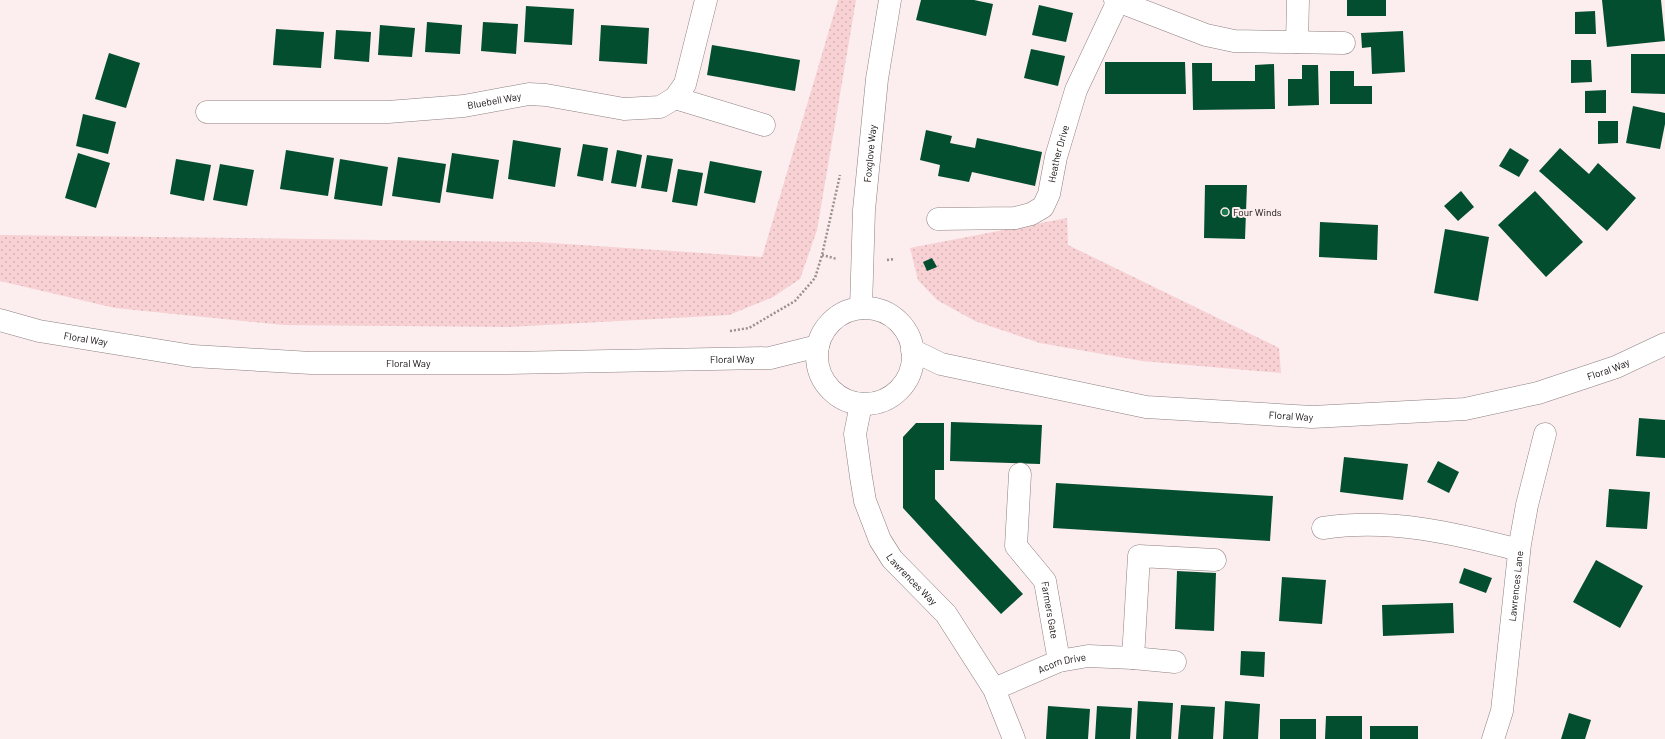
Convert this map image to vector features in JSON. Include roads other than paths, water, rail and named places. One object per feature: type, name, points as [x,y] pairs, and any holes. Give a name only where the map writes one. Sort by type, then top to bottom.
[{"type":"street","name":"Bluebell Way","points":[[206,112],[388,112],[464,106],[529,94],[546,94],[624,108],[645,109],[660,107],[675,98],[685,84],[706,0]]},
{"type":"street","name":"Foxglove Way","points":[[862,308],[864,210],[877,79],[890,0]]},
{"type":"street","name":"Heather Drive","points":[[938,219],[1015,218],[1031,214],[1043,206],[1049,194],[1056,157],[1076,90],[1116,0],[1206,35],[1234,41],[1344,43]]},
{"type":"street","points":[[1297,42],[1298,0]]},
{"type":"street","points":[[675,98],[764,125]]},
{"type":"street","points":[[862,308],[876,310],[889,314],[901,324],[908,336],[912,350],[912,364],[908,377],[900,389],[889,398],[862,404],[846,400],[832,391],[822,378],[818,363],[818,346],[823,332],[833,320],[846,312],[862,308]]},
{"type":"street","name":"Floral Way","points":[[0,320],[39,330],[194,356],[311,363],[508,363],[770,358],[818,346]]},
{"type":"street","name":"Floral Way","points":[[912,350],[941,364],[1146,407],[1312,417],[1465,410],[1538,393],[1616,367],[1665,344]]},
{"type":"street","name":"Lawrences Way","points":[[862,404],[856,434],[861,477],[865,501],[880,540],[892,559],[946,614],[994,689],[1014,739]]},
{"type":"street","name":"Lawrences Lane","points":[[1493,739],[1502,711],[1519,550],[1527,505],[1545,434]]},
{"type":"street","name":"Farmers Gate","points":[[1020,474],[1016,546],[1045,581],[1059,661]]},
{"type":"street","points":[[1323,528],[1352,524],[1388,525],[1438,531],[1519,550]]},
{"type":"street","points":[[1133,658],[1139,556],[1214,560]]},
{"type":"street","name":"Acorn Drive","points":[[994,689],[1059,661],[1088,656],[1175,662]]},
{"type":"place","name":"Four Winds","points":[[1225,212]]}]
